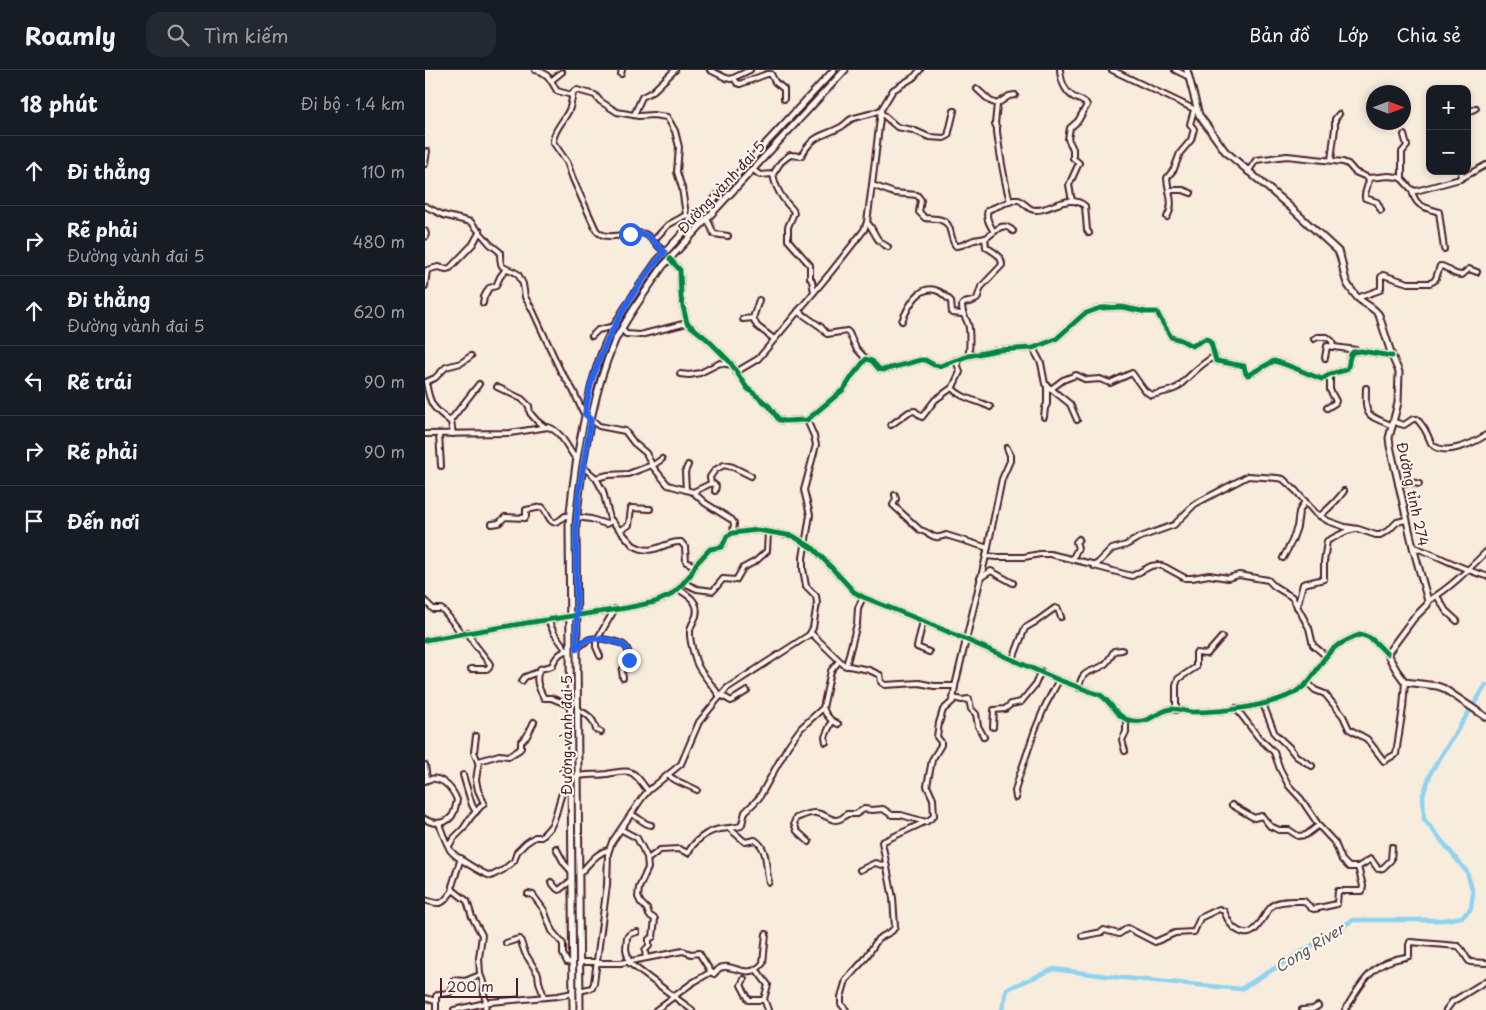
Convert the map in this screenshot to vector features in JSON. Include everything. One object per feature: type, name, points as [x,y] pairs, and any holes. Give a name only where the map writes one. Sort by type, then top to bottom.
[{"type":"main road","name":"Đường vành đai 5","points":[[572,880],[571,706],[568,651],[570,516],[572,490],[592,380],[608,338],[633,295],[657,261],[834,70]]},
{"type":"main road","name":"Đường vành đai 5","points":[[580,1010],[577,517],[579,491],[591,420],[600,382],[614,342],[639,300],[669,258],[845,70]]},
{"type":"main road","name":"Đường tỉnh 274","points":[[1187,70],[1196,109],[1201,119],[1225,151],[1338,251],[1342,260],[1345,280],[1357,298],[1379,315],[1400,377],[1398,403],[1389,441],[1406,520],[1428,601]]},
{"type":"main road","points":[[1428,601],[1427,605],[1413,619],[1387,654],[1405,682],[1437,686],[1485,717]]},
{"type":"main road","points":[[572,880],[573,1010]]},
{"type":"street","points":[[535,70],[543,71],[557,91],[571,95]]},
{"type":"street","points":[[634,115],[643,97],[652,92],[675,70]]},
{"type":"street","points":[[710,70],[734,78],[740,84],[771,74],[775,82],[784,89],[784,99]]},
{"type":"street","points":[[734,78],[750,70]]},
{"type":"street","points":[[736,372],[755,361],[862,233],[867,222],[881,111],[893,90],[914,77],[919,70]]},
{"type":"street","points":[[1060,70],[1061,80],[1068,94],[1075,99],[1086,102],[1087,105],[1079,121],[1071,127],[1068,138],[1073,149],[1073,158],[1079,163],[1069,185],[1072,201]]},
{"type":"street","points":[[1112,70],[1196,109],[1190,124],[1194,131],[1191,140],[1180,153],[1173,170],[1168,176],[1171,204],[1167,217]]},
{"type":"street","points":[[1175,70],[1189,77]]},
{"type":"street","points":[[551,80],[562,72]]},
{"type":"street","points":[[977,88],[990,101],[997,104]]},
{"type":"street","points":[[665,252],[649,236],[643,233],[607,236],[596,230],[567,162],[553,142],[553,137],[569,110],[571,95],[574,91],[577,90],[595,96],[600,102],[615,111],[634,115],[666,117],[674,129],[679,150],[677,172],[682,188],[686,215]]},
{"type":"street","points":[[997,104],[1009,96],[1015,95]]},
{"type":"street","points":[[997,104],[995,124],[1009,202]]},
{"type":"street","points":[[1471,111],[1476,108]]},
{"type":"street","points":[[881,111],[897,127],[913,130],[929,137],[944,138],[948,136],[955,111]]},
{"type":"street","points":[[814,292],[810,278],[810,265],[788,240],[788,227],[794,213],[777,189],[773,174],[781,162],[790,155],[801,156],[811,142],[819,135],[841,127],[852,119],[881,111]]},
{"type":"street","points":[[1331,160],[1335,119],[1339,114]]},
{"type":"street","points":[[1402,179],[1402,152],[1407,146],[1404,135]]},
{"type":"street","points":[[425,164],[427,151]]},
{"type":"street","points":[[1248,172],[1256,160],[1278,156],[1292,156],[1346,163],[1355,172],[1369,178],[1394,176],[1402,179],[1412,190],[1415,200],[1419,204],[1426,209],[1439,212],[1444,249]]},
{"type":"street","points":[[1412,190],[1416,191],[1460,179],[1486,165]]},
{"type":"street","points":[[752,169],[760,175],[773,174]]},
{"type":"street","points":[[1460,179],[1461,175]]},
{"type":"street","points":[[1369,178],[1369,186],[1365,193],[1365,198],[1377,202],[1381,210]]},
{"type":"street","points":[[872,185],[894,193],[917,194],[921,200],[919,212],[925,218],[945,221],[949,226],[952,242],[956,246],[985,238],[999,228],[1005,227],[1013,231]]},
{"type":"street","points":[[1169,190],[1183,190],[1191,193]]},
{"type":"street","points":[[994,232],[988,220],[988,210],[1019,200],[1031,209],[1037,210],[1058,203],[1072,201],[1083,204],[1085,206],[1087,230],[1089,233]]},
{"type":"street","points":[[425,206],[443,215],[471,222],[490,244],[500,252],[500,262],[503,266],[518,274],[523,284],[525,299],[532,309],[560,370],[585,414],[602,427],[625,431],[634,443],[646,452],[652,466],[668,485],[693,492],[733,521],[733,533]]},
{"type":"street","points":[[653,241],[668,225],[686,215],[689,217],[700,215]]},
{"type":"street","points":[[707,218],[714,234],[728,236]]},
{"type":"street","points":[[867,222],[879,242],[888,247]]},
{"type":"street","points":[[425,231],[425,237]]},
{"type":"street","points":[[425,286],[427,270],[438,267],[450,268],[473,244],[480,231]]},
{"type":"street","points":[[968,356],[970,350],[969,327],[962,314],[963,304],[977,299],[981,287],[1002,265],[1002,260],[998,254],[986,248],[985,238]]},
{"type":"street","points":[[669,258],[680,270],[680,295],[687,323],[708,340],[732,365],[747,388],[769,406],[779,420],[807,420],[844,389],[866,359]]},
{"type":"street","points":[[1357,298],[1380,290],[1383,275],[1408,283],[1430,283],[1436,278],[1440,266],[1445,266],[1454,274],[1461,275],[1469,269],[1477,272]]},
{"type":"street","points":[[483,303],[489,288],[496,286],[506,269]]},
{"type":"street","points":[[902,321],[916,296],[925,291],[932,290],[940,292],[951,301],[952,313],[962,314]]},
{"type":"street","points":[[759,300],[753,318],[758,328],[774,339]]},
{"type":"street","points":[[798,311],[821,327],[827,334],[849,332],[856,348],[866,359],[872,361],[879,369],[883,370],[921,360],[937,366],[968,356],[999,350],[1033,348],[1056,338],[1078,318],[1089,311],[1100,308],[1122,307],[1146,312],[1157,312],[1171,337],[1192,346],[1207,339],[1211,343],[1218,362],[1244,366],[1248,375],[1274,361],[1324,378],[1330,374],[1346,370],[1350,354],[1361,351]]},
{"type":"street","points":[[743,319],[753,318]]},
{"type":"street","points":[[622,329],[627,334],[640,335],[687,323]]},
{"type":"street","points":[[592,336],[598,330],[615,326]]},
{"type":"street","points":[[1314,339],[1319,336],[1328,338],[1332,340],[1333,347]]},
{"type":"street","points":[[1325,358],[1329,346],[1392,356]]},
{"type":"street","points":[[1033,348],[1041,363],[1044,381],[1070,404],[1077,420]]},
{"type":"street","points":[[453,434],[450,421],[441,415],[430,403],[426,382],[435,378],[446,367],[461,363],[471,356]]},
{"type":"street","points":[[1051,389],[1065,379],[1076,375],[1087,380],[1100,379],[1110,383],[1132,373],[1144,390],[1151,395],[1157,394],[1177,388],[1203,362],[1215,356]]},
{"type":"street","points":[[891,425],[910,412],[915,412],[921,417],[935,400],[952,388],[960,372],[956,360]]},
{"type":"street","points":[[681,374],[692,375],[700,373],[720,363],[732,365]]},
{"type":"street","points":[[1327,408],[1336,401],[1330,390],[1330,374]]},
{"type":"street","points":[[450,421],[479,384]]},
{"type":"street","points":[[1044,417],[1047,404],[1047,385]]},
{"type":"street","points":[[497,387],[522,399],[529,406],[531,413],[537,421],[545,427]]},
{"type":"street","points":[[952,388],[964,397],[981,402],[989,407]]},
{"type":"street","points":[[1366,388],[1367,413],[1372,417],[1393,424],[1404,425],[1413,419],[1417,419],[1435,446],[1445,449],[1459,448],[1486,435]]},
{"type":"street","points":[[579,991],[590,989],[593,986],[598,962],[609,850],[639,801],[648,791],[681,764],[699,722],[730,686],[811,633],[813,628],[817,601],[816,596],[805,583],[803,564],[810,515],[804,490],[816,445],[807,420]]},
{"type":"street","points":[[425,434],[510,433],[545,427],[552,428],[558,433],[577,460]]},
{"type":"street","points":[[439,434],[441,466]]},
{"type":"street","points":[[846,1010],[841,1004],[841,997],[847,980],[865,959],[877,939],[892,931],[895,927],[893,898],[882,843],[933,818],[933,797],[927,786],[932,762],[941,745],[937,738],[939,723],[943,709],[952,703],[1002,479],[1010,461],[1007,448]]},
{"type":"street","points":[[596,478],[628,474],[652,466],[662,459]]},
{"type":"street","points":[[686,490],[685,472],[688,465]]},
{"type":"street","points":[[711,483],[710,477],[715,470],[724,465],[733,467],[751,476]]},
{"type":"street","points":[[583,467],[596,478],[604,494],[612,521],[633,545],[638,548],[656,549],[675,542],[681,542],[685,547],[686,562],[695,566]]},
{"type":"street","points":[[1094,566],[1099,564],[1112,549],[1127,545],[1138,538],[1174,525],[1195,504],[1248,476],[1283,479],[1313,511],[1342,526],[1380,535],[1397,522],[1406,520]]},
{"type":"street","points":[[1398,484],[1411,482],[1419,484]]},
{"type":"street","points":[[693,492],[711,483]]},
{"type":"street","points":[[711,483],[716,486],[715,491]]},
{"type":"street","points":[[1320,516],[1339,499],[1344,491]]},
{"type":"street","points":[[895,495],[896,499],[893,505],[920,530],[935,537],[947,535],[988,548]]},
{"type":"street","points":[[1283,558],[1292,541],[1297,527],[1299,512],[1305,501]]},
{"type":"street","points":[[492,524],[499,523],[505,517],[525,518],[527,516],[525,510],[542,507],[545,509],[549,520],[553,522],[558,522],[565,516],[570,516]]},
{"type":"street","points":[[620,530],[629,525],[631,508],[650,509]]},
{"type":"street","points":[[577,517],[591,518],[606,524],[612,521]]},
{"type":"street","points":[[1297,606],[1303,584],[1324,579],[1327,541],[1356,528]]},
{"type":"street","points":[[425,640],[655,602],[678,590],[711,548],[722,546],[727,536],[733,533],[754,530],[793,536],[815,550],[849,586],[863,597],[1103,697],[1125,719],[1135,721],[1145,720],[1167,710],[1192,712],[1226,710],[1263,704],[1291,695],[1308,683],[1326,656],[1337,646],[1360,635],[1368,637],[1387,654]]},
{"type":"street","points":[[684,582],[695,588],[713,591],[723,579],[737,580],[743,568],[756,561],[767,551],[768,532]]},
{"type":"street","points":[[1072,560],[1078,548],[1076,542],[1079,539]]},
{"type":"street","points":[[1413,547],[1486,576]]},
{"type":"street","points":[[1428,601],[1437,596],[1468,570],[1486,552]]},
{"type":"street","points":[[986,556],[1024,557],[1047,554],[1083,561],[1094,566],[1132,576],[1151,566],[1158,565],[1185,578],[1209,574],[1227,578],[1239,575],[1268,580],[1274,586],[1290,595],[1309,628],[1313,645],[1326,656]]},
{"type":"street","points":[[980,578],[991,571],[1013,582]]},
{"type":"street","points":[[678,590],[689,596],[695,603],[697,612],[690,633],[698,668],[721,696],[731,701],[747,691]]},
{"type":"street","points":[[1437,596],[1448,614],[1457,621]]},
{"type":"street","points":[[846,666],[857,624],[858,608],[863,597]]},
{"type":"street","points":[[425,602],[433,610],[441,609],[444,611],[462,634]]},
{"type":"street","points":[[1013,659],[1025,628],[1055,608],[1058,609],[1061,617]]},
{"type":"street","points":[[600,656],[596,645],[615,610]]},
{"type":"street","points":[[522,680],[525,676],[538,672],[540,669],[552,666],[555,659],[568,651],[554,633],[548,620]]},
{"type":"street","points":[[923,621],[917,647],[929,652]]},
{"type":"street","points":[[468,632],[473,642],[490,664],[489,668],[486,669],[471,668]]},
{"type":"street","points":[[811,633],[839,662],[846,666],[872,671],[879,675],[881,682],[885,685],[919,683],[934,686],[955,686]]},
{"type":"street","points":[[1176,710],[1176,684],[1178,679],[1196,667],[1196,654],[1207,654],[1222,636]]},
{"type":"street","points":[[577,649],[588,639],[614,642],[626,647],[629,657],[622,671],[623,678]]},
{"type":"street","points":[[1079,688],[1083,674],[1102,666],[1114,652],[1122,650]]},
{"type":"street","points":[[839,662],[830,674],[823,708],[825,714],[832,721],[839,724]]},
{"type":"street","points":[[993,727],[994,710],[1005,709],[1011,704],[1021,702],[1035,684],[1041,671]]},
{"type":"street","points":[[538,672],[538,687],[544,698],[551,698],[571,706]]},
{"type":"street","points":[[1016,798],[1015,791],[1018,780],[1035,730],[1059,680]]},
{"type":"street","points":[[1308,683],[1315,690],[1325,694],[1343,716],[1349,728],[1367,739],[1384,761],[1396,754],[1405,682]]},
{"type":"street","points":[[953,698],[969,699],[971,709],[977,714],[978,726],[983,737]]},
{"type":"street","points":[[1263,704],[1275,734],[1296,756],[1312,766]]},
{"type":"street","points":[[648,859],[660,850],[679,849],[688,853],[693,844],[706,835],[719,829],[739,827],[742,824],[745,812],[759,798],[790,744],[803,726],[823,708]]},
{"type":"street","points":[[1236,708],[1259,738],[1274,752],[1289,786],[1301,798],[1319,825],[1335,843],[1342,860],[1349,867],[1358,867],[1371,859],[1376,868],[1383,868],[1391,860],[1392,847]]},
{"type":"street","points":[[577,710],[591,718],[596,730],[601,732]]},
{"type":"street","points":[[1125,719],[1126,732],[1123,740],[1125,750]]},
{"type":"street","points":[[827,742],[825,737],[832,721]]},
{"type":"street","points":[[478,762],[499,755],[509,756],[519,750],[521,742],[527,736],[534,722]]},
{"type":"street","points":[[449,846],[484,803],[476,780],[478,762],[473,752],[476,736]]},
{"type":"street","points":[[425,765],[426,780],[435,778],[440,780],[452,789],[457,800],[452,816],[439,824],[431,823],[425,819]]},
{"type":"street","points":[[439,824],[452,852],[477,870],[493,876],[514,861],[517,852],[526,843],[535,837],[541,837],[551,826],[561,794],[571,779],[578,776],[606,774],[621,770],[634,774],[648,791]]},
{"type":"street","points":[[463,775],[476,812]]},
{"type":"street","points":[[668,775],[674,780],[683,782],[697,790]]},
{"type":"street","points":[[1232,805],[1254,818],[1262,816],[1270,826],[1279,830],[1289,830],[1299,836],[1306,835],[1319,825]]},
{"type":"street","points":[[809,842],[797,831],[794,823],[796,818],[814,812],[837,820],[842,819],[847,814],[858,814],[864,809],[881,809],[892,815],[901,814],[926,822]]},
{"type":"street","points":[[631,814],[647,824],[651,824]]},
{"type":"street","points":[[729,828],[745,842],[755,840],[759,842],[765,854],[769,882]]},
{"type":"street","points":[[622,830],[637,838],[648,859],[647,872],[638,894],[639,900],[647,909],[649,915],[655,919],[653,936],[645,950],[646,958]]},
{"type":"street","points":[[556,848],[564,863],[572,872]]},
{"type":"street","points":[[579,874],[594,858],[605,850],[609,850]]},
{"type":"street","points":[[461,858],[452,883],[453,890],[467,901],[482,935],[479,958],[480,975],[486,1002],[485,1010]]},
{"type":"street","points":[[860,870],[875,863],[886,866]]},
{"type":"street","points":[[1082,936],[1101,933],[1104,930],[1119,934],[1128,928],[1155,942],[1159,942],[1177,932],[1194,932],[1201,918],[1219,909],[1223,911],[1232,926],[1239,932],[1249,934],[1253,932],[1266,913],[1276,904],[1304,901],[1314,909],[1337,904],[1338,891],[1363,891],[1358,867]]},
{"type":"street","points":[[551,882],[559,890],[572,880]]},
{"type":"street","points":[[425,900],[436,904],[441,903],[453,890]]},
{"type":"street","points":[[528,894],[533,895],[544,910],[552,931],[563,944],[563,957],[567,962],[573,962]]},
{"type":"street","points":[[637,932],[630,934],[626,939],[629,962],[692,1010]]},
{"type":"street","points":[[656,1010],[696,980],[711,972],[715,974],[719,968],[723,967],[748,972],[756,969],[763,963],[766,934]]},
{"type":"street","points":[[506,943],[520,939],[525,953],[538,974],[544,997]]},
{"type":"street","points":[[1345,1010],[1366,977],[1373,970],[1393,960],[1409,956],[1410,942],[1459,946],[1471,962],[1486,963]]},
{"type":"street","points":[[579,962],[613,964],[683,951],[691,954],[699,953],[711,972]]},
{"type":"street","points":[[756,969],[768,985],[764,1000],[768,1010]]},
{"type":"street","points":[[454,980],[465,981],[480,975]]},
{"type":"street","points":[[744,979],[741,986],[749,1000],[764,1000]]},
{"type":"street","points":[[1445,1010],[1453,1002],[1486,981]]},
{"type":"street","points":[[436,1010],[435,1001],[438,994],[449,993],[453,986]]},
{"type":"street","points":[[453,1010],[486,1002],[561,996],[573,993]]},
{"type":"street","points":[[425,998],[435,1001]]},
{"type":"street","points":[[1302,1010],[1313,1009],[1318,1006]]},
{"type":"waterway","name":"Cong River","points":[[1002,1010],[1007,989],[1054,969],[1114,977],[1241,989],[1353,920],[1444,920],[1462,917],[1471,909],[1473,893],[1467,872],[1424,819],[1423,795],[1431,772],[1486,685]]},
{"type":"cycle path","points":[[670,259],[680,270],[681,298],[687,323],[708,340],[730,362],[747,388],[769,406],[779,420],[785,421],[807,420],[844,389],[866,359],[872,361],[879,369],[883,370],[921,360],[940,366],[968,356],[998,350],[1033,348],[1056,339],[1084,314],[1100,308],[1122,307],[1146,312],[1157,312],[1171,337],[1192,346],[1207,339],[1211,343],[1216,361],[1244,366],[1248,375],[1274,361],[1322,379],[1330,374],[1346,370],[1353,352],[1361,351],[1392,356]]},
{"type":"cycle path","points":[[425,640],[655,602],[671,595],[678,589],[691,574],[696,564],[710,549],[722,547],[727,536],[733,533],[757,530],[793,536],[814,549],[854,592],[863,597],[1059,680],[1100,695],[1120,715],[1128,720],[1146,720],[1171,709],[1193,712],[1219,711],[1250,707],[1280,699],[1293,694],[1303,687],[1329,653],[1341,643],[1358,635],[1368,637],[1387,654]]},
{"type":"route","points":[[629,660],[626,647],[607,640],[588,639],[577,649],[576,526],[579,491],[591,420],[585,414],[592,380],[608,338],[633,295],[665,252],[647,234],[630,234]]}]
